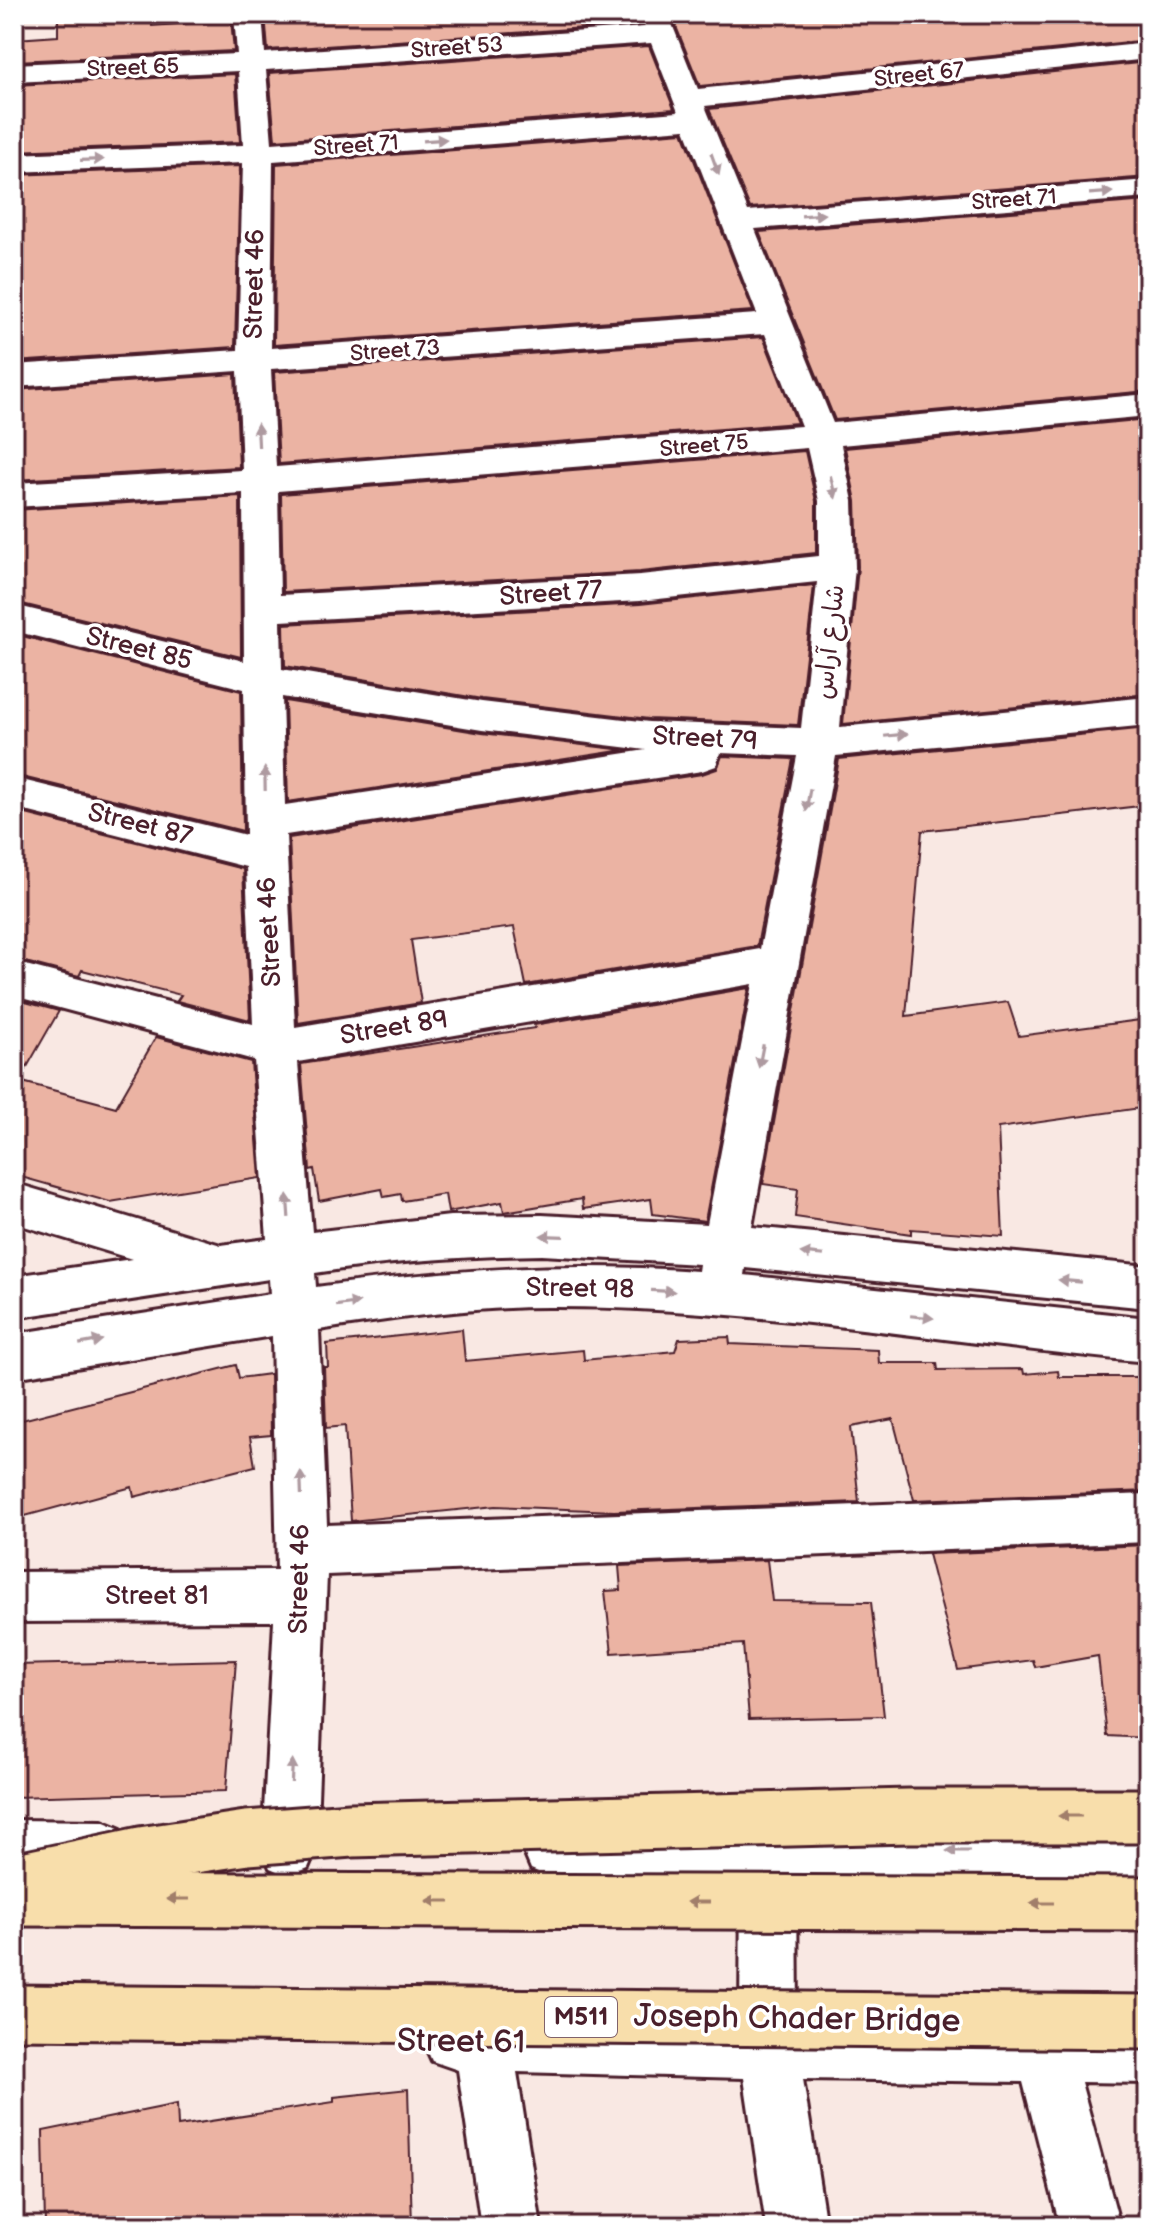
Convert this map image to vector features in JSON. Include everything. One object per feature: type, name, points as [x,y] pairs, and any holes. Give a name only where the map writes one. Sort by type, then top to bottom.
[{"type":"highway","points":[[14,1881],[141,1854],[232,1840],[351,1830],[909,1816],[1148,1816]]},
{"type":"highway","points":[[14,1899],[1148,1904]]},
{"type":"highway","name":"Joseph Chader Bridge","points":[[14,2012],[1148,2022]]},
{"type":"street","name":"Street 46","points":[[248,14],[258,153],[254,362],[260,482],[266,839],[275,1048],[295,1312],[302,1573],[289,1849]]},
{"type":"street","name":"Street 53","points":[[252,62],[658,24]]},
{"type":"street","name":"شارع آراس","points":[[658,24],[822,437],[836,501],[837,567],[801,743],[779,963],[717,1294]]},
{"type":"street","name":"Street 67","points":[[694,109],[1148,51]]},
{"type":"street","name":"Street 65","points":[[14,73],[252,62]]},
{"type":"street","name":"Street 71","points":[[14,163],[258,153],[694,109]]},
{"type":"street","name":"Street 71","points":[[736,221],[1148,189]]},
{"type":"street","name":"Street 73","points":[[14,376],[254,362],[776,323]]},
{"type":"street","name":"Street 75","points":[[14,495],[260,482],[822,437],[1148,405]]},
{"type":"street","name":"Street 77","points":[[263,609],[640,588],[837,567]]},
{"type":"street","name":"Street 85","points":[[14,618],[264,680]]},
{"type":"street","name":"Street 79","points":[[264,680],[570,728],[801,743],[1148,711]]},
{"type":"street","points":[[266,839],[801,743]]},
{"type":"street","name":"Street 87","points":[[14,793],[266,839]]},
{"type":"street","name":"Street 89","points":[[14,979],[275,1048],[779,963]]},
{"type":"street","points":[[14,1203],[221,1265]]},
{"type":"street","points":[[14,1297],[291,1254],[450,1236],[542,1235],[724,1245],[1148,1287]]},
{"type":"street","name":"Street 98","points":[[14,1356],[123,1336],[474,1289],[581,1286],[717,1294],[1148,1340]]},
{"type":"street","name":"Street 81","points":[[14,1597],[302,1573],[1148,1518]]},
{"type":"street","points":[[14,1847],[1148,1851]]},
{"type":"street","points":[[769,1851],[769,2050],[796,2226]]},
{"type":"street","name":"Street 61","points":[[14,2032],[769,2050],[1148,2054]]},
{"type":"street","points":[[483,2042],[511,2226]]},
{"type":"street","points":[[1044,2052],[1090,2226]]},
{"type":"building","points":[[58,14],[151,14],[152,26],[231,20],[234,51],[15,61],[16,39],[58,36]]},
{"type":"building","points":[[265,14],[637,14],[641,24],[268,50]]},
{"type":"building","points":[[671,14],[1001,14],[1003,18],[1043,14],[1148,14],[1148,40],[700,86]]},
{"type":"building","points":[[649,46],[674,109],[275,140],[269,73]]},
{"type":"building","points":[[1148,62],[1148,177],[750,208],[709,109]]},
{"type":"building","points":[[235,74],[240,142],[14,151],[14,85]]},
{"type":"building","points":[[683,132],[753,311],[274,345],[276,164]]},
{"type":"building","points":[[240,166],[235,347],[14,362],[14,175]]},
{"type":"building","points":[[1148,201],[1148,391],[835,420],[759,232]]},
{"type":"building","points":[[763,337],[797,423],[279,464],[274,372]]},
{"type":"building","points":[[235,374],[239,467],[14,480],[14,390]]},
{"type":"building","points":[[1148,419],[1148,694],[843,724],[858,567],[856,501],[845,448]]},
{"type":"building","points":[[805,451],[816,501],[816,553],[640,572],[283,592],[281,494]]},
{"type":"building","points":[[240,496],[241,657],[14,602],[14,510]]},
{"type":"building","points":[[814,585],[798,725],[649,719],[482,699],[285,666],[284,624],[640,604]]},
{"type":"building","points":[[14,634],[241,691],[243,831],[14,775]]},
{"type":"building","points":[[285,701],[482,733],[624,750],[288,802]]},
{"type":"building","points":[[1148,728],[1148,805],[922,831],[906,1016],[1008,1002],[1019,1036],[1148,1019],[1148,1107],[998,1128],[1003,1236],[911,1229],[911,1234],[795,1217],[798,1189],[763,1184],[839,759]]},
{"type":"building","points":[[722,756],[793,759],[757,946],[526,985],[514,927],[411,940],[421,1003],[298,1023],[289,838],[702,774],[717,769]]},
{"type":"building","points":[[14,811],[243,869],[250,1020],[177,1001],[181,995],[82,970],[79,976],[14,959]]},
{"type":"building","points":[[749,988],[705,1221],[653,1214],[651,1199],[583,1209],[582,1199],[504,1212],[502,1202],[448,1212],[445,1194],[402,1201],[401,1194],[384,1197],[382,1189],[319,1201],[314,1169],[310,1170],[301,1064],[535,1028],[534,1025]]},
{"type":"building","points":[[14,999],[59,1011],[19,1081],[116,1107],[156,1037],[251,1062],[260,1178],[110,1202],[14,1175]]},
{"type":"building","points":[[462,1329],[465,1361],[583,1350],[584,1360],[675,1351],[679,1339],[729,1337],[730,1344],[878,1350],[879,1363],[937,1363],[938,1370],[1023,1369],[1024,1374],[1058,1371],[1059,1377],[1148,1377],[1148,1491],[914,1500],[893,1419],[851,1427],[859,1502],[614,1511],[496,1506],[351,1521],[345,1426],[326,1428],[324,1367],[328,1367],[327,1344]]},
{"type":"building","points":[[236,1365],[239,1378],[270,1374],[271,1435],[250,1437],[255,1466],[134,1497],[132,1487],[14,1519],[14,1422]]},
{"type":"building","points":[[1148,1545],[1148,1738],[1107,1736],[1098,1656],[1035,1667],[1033,1660],[958,1670],[928,1554]]},
{"type":"building","points":[[767,1560],[772,1601],[871,1602],[884,1716],[749,1719],[743,1644],[612,1653],[605,1591],[621,1590],[619,1566]]},
{"type":"building","points":[[236,1660],[226,1791],[14,1797],[14,1665]]},
{"type":"building","points":[[408,2089],[412,2226],[45,2226],[43,2131],[177,2104],[178,2126],[334,2102],[334,2097]]}]
